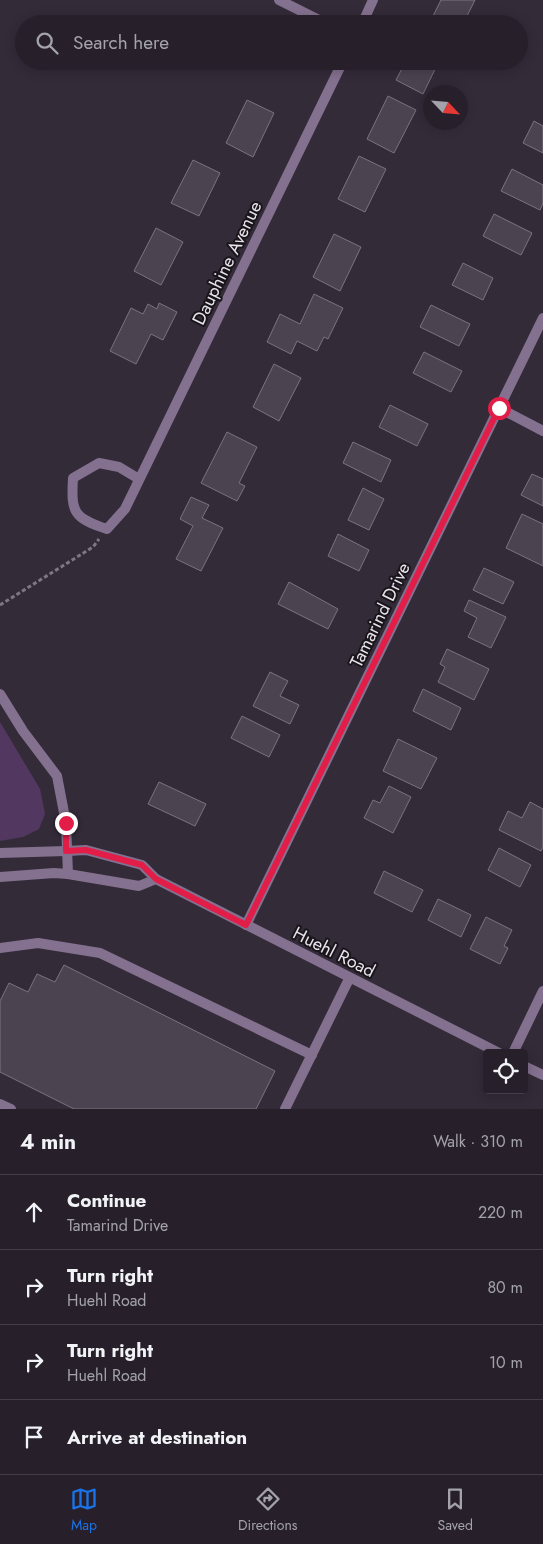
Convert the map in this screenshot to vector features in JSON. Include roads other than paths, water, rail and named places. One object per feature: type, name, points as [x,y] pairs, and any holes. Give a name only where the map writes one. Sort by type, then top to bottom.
[{"type":"street","points":[[279,0],[309,15]]},
{"type":"street","points":[[366,15],[373,0]]},
{"type":"street","name":"Dauphine Avenue","points":[[140,479],[119,467],[98,464],[74,478],[71,503],[84,522],[107,529],[125,509],[140,479],[339,70]]},
{"type":"street","name":"Tamarind Drive","points":[[246,925],[543,318]]},
{"type":"street","points":[[499,408],[543,431]]},
{"type":"street","points":[[0,694],[23,731],[57,776],[66,823],[68,874]]},
{"type":"street","name":"Huehl Road","points":[[0,853],[86,850],[142,865],[156,879],[349,979],[491,1049]]},
{"type":"street","points":[[0,877],[54,873],[140,886],[156,879]]},
{"type":"street","points":[[0,948],[38,943],[100,953],[312,1055]]},
{"type":"street","points":[[284,1109],[349,979]]},
{"type":"street","points":[[515,1049],[543,991]]},
{"type":"street","points":[[528,1068],[543,1075]]},
{"type":"street","points":[[0,1104],[11,1109]]}]
